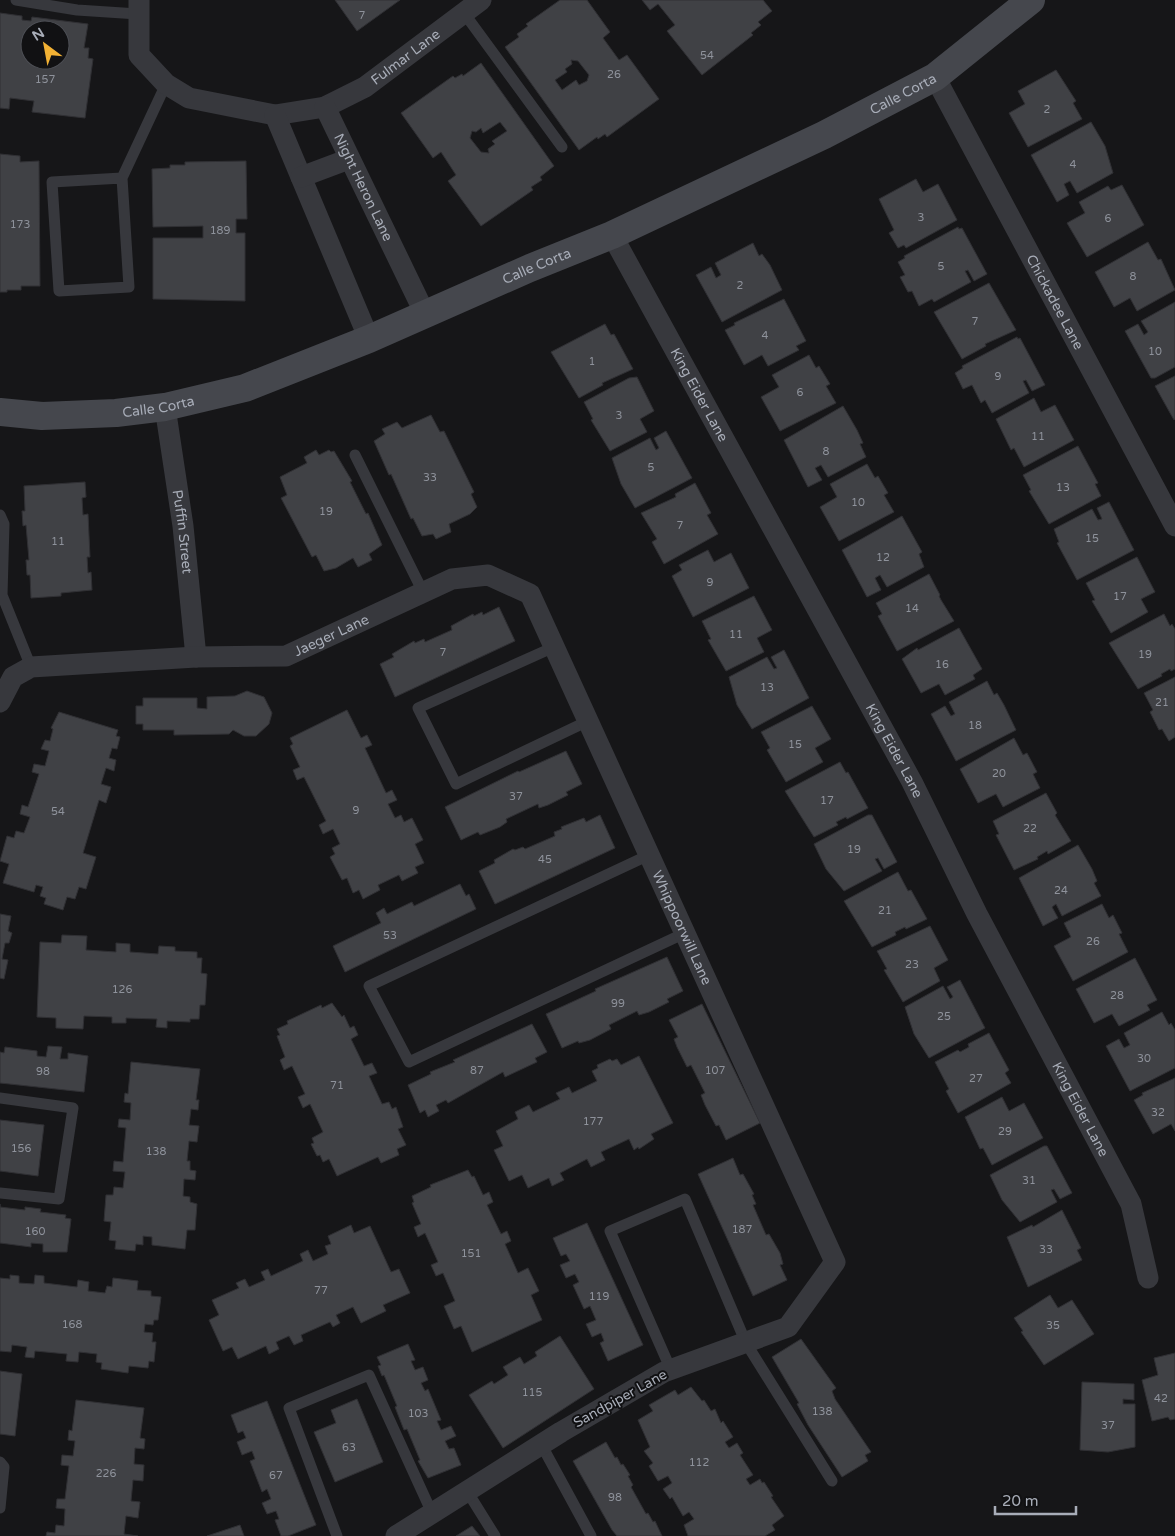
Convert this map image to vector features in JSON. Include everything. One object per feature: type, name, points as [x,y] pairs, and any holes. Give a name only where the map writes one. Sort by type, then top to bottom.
[{"type":"street","name":"Calle Corta","points":[[0,412],[42,416],[116,413],[165,407],[244,388],[369,339],[612,235],[824,135],[935,77],[1031,0]]},
{"type":"street","name":"Fulmar Lane","points":[[325,106],[365,88],[474,4]]},
{"type":"street","points":[[139,7],[139,55],[166,84],[189,98],[274,115],[325,106]]},
{"type":"street","name":"Chickadee Lane","points":[[935,77],[1175,526]]},
{"type":"street","name":"Night Heron Lane","points":[[325,106],[425,314]]},
{"type":"street","points":[[274,115],[369,339]]},
{"type":"street","points":[[301,176],[349,159]]},
{"type":"street","name":"King Eider Lane","points":[[612,235],[912,782],[977,914],[1131,1204],[1148,1278]]},
{"type":"street","name":"Puffin Street","points":[[165,407],[183,526],[196,657]]},
{"type":"street","name":"Jaeger Lane","points":[[31,667],[196,657],[286,656],[452,579],[488,574],[530,594]]},
{"type":"street","name":"Whippoorwill Lane","points":[[530,594],[834,1262]]},
{"type":"street","points":[[0,702],[13,677],[31,667]]},
{"type":"street","name":"Sandpiper Lane","points":[[396,1536],[541,1444],[671,1370],[788,1327],[834,1262]]},
{"type":"lane","points":[[16,0],[77,10],[139,7]]},
{"type":"lane","points":[[474,4],[562,148]]},
{"type":"lane","points":[[122,178],[52,182],[59,291],[129,287],[122,178],[166,84]]},
{"type":"lane","points":[[355,455],[423,592]]},
{"type":"lane","points":[[0,515],[4,524],[1,595],[31,667]]},
{"type":"lane","points":[[554,647],[418,708],[456,784],[588,721]]},
{"type":"lane","points":[[650,855],[369,986],[409,1062],[685,933]]},
{"type":"lane","points":[[0,1098],[73,1108],[59,1199],[0,1192]]},
{"type":"lane","points":[[671,1370],[610,1231],[685,1199],[746,1342],[832,1481]]},
{"type":"lane","points":[[336,1536],[289,1408],[369,1375],[432,1513]]},
{"type":"lane","points":[[541,1444],[591,1536]]},
{"type":"lane","points":[[0,1462],[4,1466],[0,1508]]},
{"type":"lane","points":[[466,1492],[495,1536]]},
{"type":"building","points":[[335,0],[400,0],[357,31]]},
{"type":"building","points":[[560,0],[587,0],[610,32],[603,38],[619,60],[627,55],[659,99],[607,137],[605,134],[598,139],[597,137],[579,150],[505,47],[519,37],[517,34],[528,26],[526,24]],"holes":[[[571,60],[578,61],[589,75],[587,81],[579,85],[576,80],[562,90],[555,80],[567,72],[565,69],[572,64]]]},
{"type":"building","points":[[642,0],[763,0],[772,11],[758,22],[761,25],[751,33],[753,35],[702,75],[667,31],[675,25],[658,4],[650,10]]},
{"type":"building","points":[[0,13],[22,16],[22,20],[20,20],[20,70],[70,70],[70,22],[88,24],[84,48],[89,48],[88,58],[93,59],[85,118],[32,112],[34,101],[10,98],[9,109],[0,108]]},
{"type":"building","points":[[32,17],[56,20],[31,20]]},
{"type":"building","points":[[481,63],[554,166],[540,177],[542,180],[531,187],[533,190],[481,226],[448,181],[456,175],[441,152],[433,158],[401,113],[453,76],[455,78],[462,74],[463,76]],"holes":[[[500,122],[507,131],[492,141],[495,144],[488,149],[489,153],[481,152],[470,138],[472,131],[476,132],[481,128],[483,133]]]},
{"type":"building","points":[[1056,70],[1076,101],[1073,103],[1082,119],[1028,147],[1009,113],[1025,104],[1018,91]]},
{"type":"building","points":[[1091,122],[1105,146],[1113,173],[1077,193],[1070,181],[1064,184],[1069,195],[1057,202],[1031,155]]},
{"type":"building","points":[[0,154],[20,156],[20,162],[39,161],[40,286],[21,286],[21,290],[7,290],[7,292],[0,292]]},
{"type":"building","points":[[246,161],[247,219],[236,219],[236,233],[245,233],[245,301],[153,299],[153,238],[203,238],[203,226],[153,227],[152,169],[170,168],[170,165],[185,165],[185,162]]},
{"type":"building","points":[[916,179],[923,192],[938,184],[957,220],[906,248],[904,245],[898,248],[889,233],[894,230],[879,199]]},
{"type":"building","points":[[1122,185],[1144,225],[1087,257],[1067,223],[1085,213],[1079,202],[1108,186],[1111,190]]},
{"type":"building","points":[[958,227],[959,229],[962,228],[987,274],[974,281],[968,270],[965,271],[971,282],[934,302],[932,299],[919,306],[912,291],[908,292],[900,277],[905,275],[898,262],[905,258],[904,256]]},
{"type":"building","points":[[1148,242],[1158,260],[1161,259],[1175,290],[1137,311],[1130,298],[1114,307],[1095,272]]},
{"type":"building","points":[[753,243],[759,256],[762,254],[770,265],[782,290],[722,322],[696,275],[711,267],[716,278],[721,275],[715,263]]},
{"type":"building","points":[[989,283],[1016,330],[985,344],[986,346],[962,359],[934,312]]},
{"type":"building","points":[[784,299],[806,341],[796,346],[799,350],[768,366],[762,355],[744,365],[725,330],[735,325],[734,323]]},
{"type":"building","points":[[1175,302],[1175,367],[1155,378],[1151,378],[1125,331],[1138,324],[1144,335],[1148,332],[1141,321]]},
{"type":"building","points":[[605,324],[611,335],[614,334],[633,369],[602,383],[603,385],[579,398],[551,352]]},
{"type":"building","points":[[1017,337],[1018,339],[1020,338],[1045,385],[1032,391],[1026,380],[1023,381],[1029,393],[992,413],[985,400],[981,403],[972,385],[963,389],[955,373],[963,368],[962,366]]},
{"type":"building","points":[[809,355],[816,368],[819,366],[830,384],[826,386],[836,403],[780,431],[761,397],[779,387],[772,375]]},
{"type":"building","points":[[1175,376],[1175,419],[1174,420],[1155,386]]},
{"type":"building","points":[[637,377],[654,411],[640,419],[647,432],[610,451],[591,420],[593,419],[584,402],[629,378]]},
{"type":"building","points":[[1034,398],[1041,412],[1055,405],[1074,440],[1024,467],[1014,448],[1011,450],[996,419]]},
{"type":"building","points":[[843,406],[863,443],[860,444],[866,457],[828,477],[821,465],[815,468],[822,480],[808,487],[784,440]]},
{"type":"building","points":[[431,415],[440,432],[444,431],[474,492],[471,494],[477,507],[470,514],[449,524],[451,532],[436,539],[433,534],[422,536],[413,518],[411,519],[374,441],[385,434],[382,429],[397,422],[402,428]]},
{"type":"building","points":[[666,431],[692,478],[635,508],[621,484],[612,458],[650,438],[656,450],[659,448],[654,438]]},
{"type":"building","points":[[1078,446],[1098,483],[1095,484],[1101,496],[1049,524],[1029,491],[1031,490],[1023,475]]},
{"type":"building","points":[[316,450],[319,455],[329,450],[331,452],[334,451],[352,481],[350,482],[366,514],[368,513],[382,545],[369,554],[372,560],[358,567],[353,558],[336,568],[324,571],[316,555],[312,557],[281,498],[287,495],[280,477],[307,463],[304,457]]},
{"type":"building","points":[[867,464],[875,478],[878,476],[888,493],[884,495],[894,512],[839,541],[820,507],[837,497],[830,484]]},
{"type":"building","points":[[85,482],[86,497],[82,498],[83,515],[88,514],[90,557],[87,557],[88,573],[91,572],[92,590],[61,593],[61,596],[31,598],[30,575],[27,575],[26,560],[29,560],[26,525],[23,526],[22,511],[25,511],[24,486]]},
{"type":"building","points":[[695,483],[711,513],[707,515],[718,534],[664,564],[652,542],[657,539],[641,513],[676,497],[675,494]]},
{"type":"building","points":[[1109,502],[1134,550],[1077,580],[1057,543],[1059,542],[1054,529],[1092,509],[1098,520],[1102,519],[1097,508]]},
{"type":"building","points":[[902,516],[922,552],[919,554],[924,567],[887,587],[880,575],[875,578],[881,590],[867,597],[842,550]]},
{"type":"building","points":[[708,550],[714,562],[731,553],[749,588],[693,617],[672,576],[682,570],[679,565]]},
{"type":"building","points":[[1137,557],[1155,592],[1141,599],[1148,612],[1111,633],[1092,601],[1095,600],[1086,583]]},
{"type":"building","points":[[929,574],[941,600],[954,621],[897,651],[878,616],[882,614],[876,603]]},
{"type":"building","points":[[754,596],[772,630],[757,638],[764,652],[726,671],[708,640],[711,639],[702,621]]},
{"type":"building","points":[[499,607],[515,641],[395,697],[380,664],[394,657],[392,654],[414,641],[415,643],[424,639],[425,642],[452,630],[451,626],[473,614],[474,616],[482,612],[483,615]]},
{"type":"building","points":[[1164,614],[1170,626],[1172,624],[1175,629],[1175,669],[1171,671],[1170,669],[1161,674],[1162,676],[1138,689],[1109,643]]},
{"type":"building","points":[[959,628],[982,669],[973,675],[975,679],[945,695],[939,684],[921,693],[902,659],[917,648],[918,650]]},
{"type":"building","points":[[784,650],[809,698],[752,729],[737,705],[729,677],[767,657],[774,669],[777,668],[771,657]]},
{"type":"building","points":[[1175,677],[1175,737],[1169,741],[1162,729],[1159,730],[1150,712],[1153,710],[1144,693]]},
{"type":"building","points":[[987,681],[994,695],[997,693],[1016,730],[956,761],[931,714],[945,706],[951,716],[955,714],[949,702]]},
{"type":"building","points":[[247,691],[264,697],[272,713],[269,724],[256,736],[244,736],[233,730],[229,734],[174,735],[174,730],[143,730],[143,724],[136,724],[136,706],[143,706],[143,698],[197,698],[197,708],[207,709],[207,697],[235,696]]},
{"type":"building","points":[[812,706],[831,739],[815,748],[823,762],[786,782],[767,750],[770,748],[761,732]]},
{"type":"building","points":[[347,710],[361,738],[367,735],[372,745],[365,748],[386,793],[392,790],[397,800],[388,804],[395,818],[401,815],[404,822],[412,818],[423,840],[415,844],[424,863],[415,867],[418,873],[402,881],[399,875],[378,885],[380,890],[363,899],[359,890],[353,893],[347,878],[342,880],[330,857],[335,854],[332,848],[340,844],[333,829],[323,834],[319,825],[326,821],[304,777],[297,780],[293,770],[300,767],[290,746],[293,744],[290,738]]},
{"type":"building","points":[[59,712],[118,730],[116,736],[120,737],[117,749],[112,748],[109,758],[116,760],[114,771],[106,768],[101,784],[111,787],[106,803],[99,800],[83,853],[96,857],[86,889],[79,887],[75,899],[67,897],[63,910],[44,904],[46,898],[40,896],[43,887],[36,885],[34,892],[3,883],[9,864],[0,861],[7,836],[14,838],[16,831],[24,833],[30,817],[20,814],[22,805],[28,807],[39,774],[32,772],[34,764],[45,766],[49,751],[41,749],[45,740],[50,741],[53,729],[51,728]]},
{"type":"building","points":[[1014,738],[1023,755],[1027,753],[1037,772],[1033,774],[1040,788],[1003,807],[996,794],[978,803],[960,769]]},
{"type":"building","points":[[566,751],[582,784],[566,792],[568,795],[548,805],[539,808],[538,804],[506,819],[507,822],[500,827],[480,835],[478,832],[461,840],[445,807],[518,771]]},
{"type":"building","points":[[840,762],[846,773],[848,772],[868,808],[847,819],[846,817],[836,822],[838,825],[814,837],[785,791]]},
{"type":"building","points":[[1046,793],[1057,813],[1055,815],[1071,841],[1048,854],[1047,851],[1037,857],[1038,859],[1014,870],[996,835],[999,834],[993,821]]},
{"type":"building","points":[[600,815],[615,848],[495,904],[479,871],[495,863],[494,860],[513,849],[523,847],[525,849],[555,836],[554,832],[562,829],[561,827],[584,818],[586,822]]},
{"type":"building","points":[[868,815],[872,815],[897,862],[884,869],[878,858],[875,859],[882,871],[844,891],[826,869],[814,844]]},
{"type":"building","points":[[1078,845],[1092,869],[1097,881],[1094,883],[1101,896],[1062,916],[1056,904],[1052,907],[1058,918],[1043,926],[1019,878]]},
{"type":"building","points":[[898,872],[908,891],[911,890],[927,919],[895,932],[896,935],[872,947],[844,901]]},
{"type":"building","points":[[460,884],[466,896],[469,894],[476,909],[345,972],[333,946],[381,923],[376,913],[384,908],[387,914],[412,902],[414,906]]},
{"type":"building","points":[[1102,904],[1109,918],[1113,915],[1122,933],[1119,934],[1128,952],[1073,981],[1054,946],[1071,937],[1064,923]]},
{"type":"building","points":[[0,914],[11,916],[8,931],[12,933],[9,943],[5,943],[2,959],[8,960],[4,979],[0,978]]},
{"type":"building","points":[[930,926],[948,960],[934,968],[940,981],[903,1002],[884,970],[887,969],[877,951]]},
{"type":"building","points":[[62,935],[87,936],[86,950],[116,952],[116,943],[130,944],[130,952],[158,954],[159,946],[175,947],[175,951],[197,952],[197,958],[202,958],[201,973],[207,974],[205,1005],[200,1005],[199,1019],[190,1019],[190,1022],[167,1021],[167,1028],[156,1027],[157,1019],[126,1018],[126,1023],[112,1023],[112,1017],[84,1016],[83,1029],[56,1028],[56,1018],[37,1017],[40,942],[61,943]]},
{"type":"building","points":[[667,957],[683,991],[667,999],[669,1002],[649,1012],[639,1015],[637,1011],[609,1025],[611,1029],[590,1040],[579,1043],[578,1041],[562,1048],[546,1014],[596,991],[595,989]]},
{"type":"building","points":[[1135,958],[1157,1000],[1147,1005],[1150,1010],[1119,1026],[1112,1014],[1094,1023],[1076,989]]},
{"type":"building","points":[[960,980],[985,1028],[929,1058],[914,1034],[905,1007],[943,986],[950,999],[953,997],[947,987]]},
{"type":"building","points":[[332,1003],[342,1017],[344,1015],[350,1028],[354,1026],[358,1035],[351,1039],[364,1066],[372,1063],[377,1073],[369,1076],[382,1104],[389,1102],[392,1109],[396,1107],[403,1127],[398,1129],[406,1145],[397,1149],[399,1155],[381,1163],[378,1157],[337,1176],[329,1159],[323,1162],[320,1155],[317,1156],[311,1144],[314,1143],[312,1138],[323,1132],[310,1104],[303,1108],[298,1097],[305,1094],[292,1066],[284,1070],[280,1060],[285,1057],[277,1036],[280,1035],[277,1029],[288,1024],[287,1021],[321,1005],[322,1008]]},
{"type":"building","points":[[702,1004],[760,1123],[726,1140],[719,1125],[716,1126],[705,1105],[701,1095],[705,1093],[691,1065],[687,1067],[677,1047],[674,1039],[678,1037],[669,1020]]},
{"type":"building","points":[[1162,1012],[1169,1025],[1171,1023],[1175,1030],[1175,1068],[1130,1091],[1106,1046],[1119,1039],[1124,1048],[1130,1045],[1124,1033]]},
{"type":"building","points":[[532,1024],[547,1052],[535,1058],[537,1062],[505,1077],[503,1072],[448,1103],[446,1100],[436,1105],[439,1111],[428,1117],[425,1110],[420,1113],[408,1085],[431,1074],[430,1072],[455,1062],[453,1060]]},
{"type":"building","points":[[989,1033],[1009,1070],[1005,1073],[1011,1083],[958,1113],[946,1091],[949,1089],[935,1062],[958,1050],[960,1052],[969,1047],[968,1044]]},
{"type":"building","points":[[48,1046],[62,1047],[60,1059],[68,1059],[68,1053],[88,1056],[84,1092],[0,1083],[0,1052],[4,1053],[5,1047],[37,1051],[37,1056],[46,1057]]},
{"type":"building","points":[[639,1056],[673,1123],[651,1134],[654,1139],[639,1149],[638,1147],[634,1150],[629,1139],[601,1152],[605,1160],[591,1167],[587,1159],[560,1173],[564,1180],[552,1186],[549,1178],[528,1188],[522,1175],[509,1181],[494,1150],[503,1146],[496,1131],[518,1119],[515,1112],[529,1105],[533,1112],[560,1099],[556,1093],[569,1087],[572,1093],[597,1081],[592,1071],[598,1068],[597,1065],[610,1059],[612,1061],[617,1059],[621,1065]]},
{"type":"building","points":[[131,1062],[200,1069],[196,1100],[199,1100],[198,1110],[191,1109],[189,1125],[199,1126],[197,1142],[189,1141],[187,1161],[190,1161],[190,1170],[196,1171],[195,1180],[184,1179],[183,1196],[190,1197],[190,1202],[197,1204],[195,1230],[187,1230],[185,1249],[152,1245],[152,1237],[143,1236],[143,1245],[136,1244],[135,1251],[115,1249],[116,1241],[109,1240],[111,1222],[104,1221],[106,1195],[113,1195],[114,1187],[123,1188],[125,1172],[113,1171],[114,1161],[123,1162],[126,1128],[118,1127],[119,1119],[130,1120],[131,1103],[124,1102],[125,1093],[128,1094]]},
{"type":"building","points":[[1175,1078],[1175,1131],[1171,1124],[1153,1134],[1134,1100],[1143,1095],[1142,1093]]},
{"type":"building","points":[[1002,1097],[1009,1111],[1024,1103],[1043,1138],[992,1165],[983,1148],[980,1149],[965,1117]]},
{"type":"building","points":[[0,1120],[44,1125],[38,1176],[0,1171]]},
{"type":"building","points":[[1047,1146],[1072,1193],[1060,1199],[1054,1189],[1051,1190],[1057,1202],[1020,1222],[1002,1200],[990,1175]]},
{"type":"building","points":[[733,1158],[740,1175],[743,1174],[754,1194],[752,1195],[756,1204],[753,1205],[766,1235],[769,1234],[780,1253],[783,1264],[780,1265],[787,1280],[753,1296],[698,1174]]},
{"type":"building","points":[[468,1170],[472,1177],[474,1176],[483,1195],[489,1192],[493,1202],[487,1205],[501,1234],[507,1231],[511,1241],[505,1244],[518,1273],[528,1268],[539,1291],[531,1295],[542,1320],[472,1352],[461,1326],[454,1329],[444,1306],[455,1301],[443,1273],[436,1276],[431,1265],[438,1262],[425,1233],[418,1237],[414,1227],[421,1224],[412,1203],[414,1202],[412,1196],[431,1187],[430,1185]]},
{"type":"building","points":[[0,1207],[25,1210],[25,1207],[41,1209],[40,1212],[66,1215],[65,1218],[71,1219],[67,1252],[43,1252],[43,1244],[31,1243],[31,1247],[0,1243]]},
{"type":"building","points":[[1062,1210],[1081,1248],[1077,1250],[1082,1260],[1028,1287],[1007,1237],[1032,1225],[1033,1227]]},
{"type":"building","points":[[587,1223],[643,1345],[608,1361],[600,1343],[604,1341],[601,1333],[592,1337],[586,1324],[596,1320],[590,1306],[584,1309],[573,1285],[579,1282],[575,1274],[566,1278],[560,1265],[570,1261],[566,1254],[561,1256],[553,1238]]},
{"type":"building","points":[[351,1225],[354,1233],[370,1226],[391,1272],[399,1269],[410,1293],[383,1305],[386,1311],[361,1323],[353,1307],[336,1315],[340,1323],[333,1327],[330,1322],[301,1335],[303,1341],[294,1345],[289,1336],[276,1342],[279,1349],[269,1354],[266,1346],[238,1359],[232,1347],[223,1351],[209,1320],[219,1315],[212,1300],[239,1288],[236,1283],[245,1279],[249,1287],[265,1280],[261,1272],[268,1269],[271,1276],[303,1261],[300,1254],[308,1250],[313,1261],[328,1254],[325,1246],[331,1244],[328,1236]]},
{"type":"building","points":[[10,1275],[19,1276],[19,1283],[34,1284],[35,1275],[44,1276],[44,1283],[77,1287],[78,1280],[89,1282],[88,1291],[105,1293],[107,1286],[112,1287],[113,1278],[138,1281],[137,1290],[151,1291],[151,1296],[161,1297],[158,1320],[154,1320],[153,1325],[145,1324],[144,1332],[153,1333],[152,1342],[156,1342],[154,1362],[149,1361],[148,1368],[129,1366],[128,1373],[101,1369],[102,1363],[96,1362],[97,1354],[79,1352],[78,1362],[66,1361],[67,1354],[35,1351],[34,1358],[25,1357],[27,1347],[12,1345],[11,1352],[0,1351],[0,1278],[10,1279]]},
{"type":"building","points":[[1050,1295],[1058,1308],[1072,1300],[1094,1334],[1044,1365],[1021,1332],[1023,1331],[1014,1318]]},
{"type":"building","points":[[560,1336],[594,1389],[503,1448],[469,1395],[492,1381],[494,1384],[508,1375],[503,1367],[520,1357],[524,1364],[537,1356],[535,1352]]},
{"type":"building","points":[[801,1339],[836,1388],[832,1391],[835,1399],[871,1452],[865,1455],[868,1461],[842,1477],[808,1425],[797,1404],[799,1403],[772,1357]]},
{"type":"building","points":[[408,1344],[415,1360],[411,1361],[415,1370],[423,1367],[428,1380],[421,1383],[425,1391],[428,1389],[441,1420],[437,1421],[441,1430],[451,1426],[456,1436],[445,1441],[449,1449],[454,1448],[461,1465],[428,1478],[418,1461],[420,1460],[407,1429],[404,1430],[395,1407],[397,1406],[384,1375],[382,1376],[378,1366],[381,1365],[377,1357]]},
{"type":"building","points":[[1175,1353],[1175,1419],[1170,1420],[1168,1417],[1152,1421],[1142,1380],[1158,1375],[1154,1358]]},
{"type":"building","points":[[0,1371],[22,1374],[15,1436],[0,1434]]},
{"type":"building","points":[[1082,1382],[1134,1384],[1134,1400],[1123,1399],[1123,1404],[1135,1404],[1135,1447],[1108,1452],[1080,1450]]},
{"type":"building","points":[[691,1387],[702,1401],[704,1400],[711,1411],[715,1409],[721,1423],[723,1421],[733,1437],[725,1442],[729,1448],[737,1443],[743,1453],[740,1455],[753,1475],[746,1479],[750,1485],[760,1479],[762,1483],[764,1482],[773,1496],[771,1497],[784,1516],[772,1525],[775,1530],[765,1536],[688,1536],[684,1525],[694,1519],[689,1512],[683,1516],[672,1497],[670,1499],[663,1489],[672,1483],[668,1476],[658,1481],[649,1466],[653,1463],[644,1451],[650,1447],[638,1420],[653,1411],[649,1405],[675,1390],[678,1395]]},
{"type":"building","points":[[357,1399],[383,1462],[335,1482],[314,1432],[336,1423],[331,1410]]},
{"type":"building","points":[[76,1400],[144,1408],[140,1438],[145,1439],[144,1449],[135,1448],[134,1464],[144,1465],[143,1481],[133,1480],[131,1501],[140,1502],[138,1518],[126,1516],[124,1534],[138,1536],[46,1536],[47,1532],[55,1533],[56,1525],[64,1526],[65,1509],[56,1508],[57,1499],[65,1499],[69,1466],[61,1465],[62,1455],[73,1456],[75,1441],[68,1440],[69,1430],[72,1431]]},
{"type":"building","points":[[267,1401],[316,1525],[288,1536],[281,1536],[275,1520],[279,1519],[276,1511],[267,1514],[262,1503],[271,1499],[267,1489],[262,1492],[250,1461],[255,1459],[252,1451],[242,1455],[237,1442],[246,1438],[243,1431],[238,1433],[231,1415]]},
{"type":"building","points":[[606,1442],[615,1458],[617,1457],[630,1475],[628,1476],[633,1485],[631,1487],[646,1514],[648,1513],[653,1522],[655,1521],[662,1536],[617,1536],[612,1530],[573,1461]]},
{"type":"building","points":[[240,1525],[244,1536],[207,1536]]},
{"type":"building","points":[[472,1526],[480,1536],[456,1536]]}]
